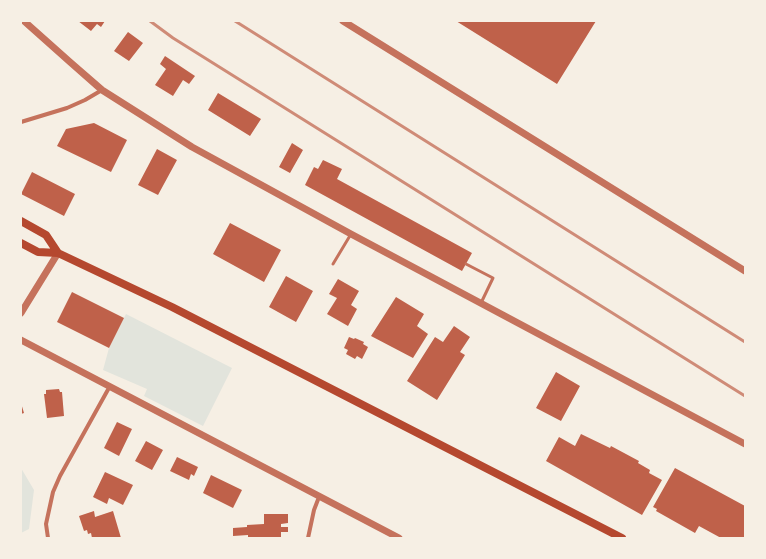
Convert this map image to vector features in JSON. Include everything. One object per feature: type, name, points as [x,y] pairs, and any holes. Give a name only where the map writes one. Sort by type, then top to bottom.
[{"type":"main road","points":[[21,221],[46,235],[58,252]]},
{"type":"main road","points":[[21,243],[38,252],[58,252],[172,307],[622,538]]},
{"type":"street","points":[[24,21],[102,90],[192,146],[351,234],[745,444]]},
{"type":"street","points":[[343,21],[575,167],[745,271]]},
{"type":"street","points":[[21,122],[67,108],[102,90]]},
{"type":"street","points":[[21,313],[58,252]]},
{"type":"street","points":[[21,340],[399,538]]},
{"type":"street","points":[[48,538],[46,524],[53,492],[60,476],[110,386]]},
{"type":"street","points":[[308,538],[314,510],[319,497]]},
{"type":"lane","points":[[333,264],[351,234]]},
{"type":"lane","points":[[466,264],[493,278],[481,303]]},
{"type":"shaded area","points":[[126,314],[232,368],[203,426],[144,396],[147,389],[103,370],[109,348]]},
{"type":"shaded area","points":[[21,468],[34,490],[29,529],[21,533]]},
{"type":"building","points":[[78,21],[105,21],[101,27],[97,24],[91,31]]},
{"type":"building","points":[[456,21],[596,21],[557,84]]},
{"type":"building","points":[[128,32],[143,43],[129,61],[114,51]]},
{"type":"building","points":[[165,56],[195,76],[189,84],[183,80],[173,96],[155,85],[166,69],[160,64]]},
{"type":"building","points":[[218,93],[261,119],[250,136],[208,110]]},
{"type":"building","points":[[94,123],[127,140],[111,172],[57,146],[66,129]]},
{"type":"building","points":[[292,143],[303,150],[290,173],[279,167]]},
{"type":"building","points":[[157,149],[177,160],[158,195],[138,185]]},
{"type":"building","points":[[323,160],[342,169],[337,179],[472,253],[462,271],[305,185],[314,167],[318,169]]},
{"type":"building","points":[[32,172],[75,194],[64,216],[21,194]]},
{"type":"building","points":[[230,223],[281,250],[264,282],[213,254]]},
{"type":"building","points":[[286,276],[313,291],[296,322],[269,307]]},
{"type":"building","points":[[338,279],[359,291],[351,305],[357,309],[348,326],[327,314],[337,298],[329,294]]},
{"type":"building","points":[[72,292],[124,318],[109,348],[57,322]]},
{"type":"building","points":[[396,297],[424,314],[417,326],[428,334],[413,358],[371,336]]},
{"type":"building","points":[[454,326],[470,337],[460,352],[465,355],[437,400],[407,381],[435,337],[443,342]]},
{"type":"building","points":[[349,337],[364,342],[363,344],[368,347],[362,359],[357,356],[355,359],[346,354],[348,350],[344,348]]},
{"type":"building","points":[[556,372],[580,386],[561,421],[536,408]]},
{"type":"building","points":[[59,389],[60,392],[62,392],[64,416],[47,418],[44,394],[46,394],[46,390]]},
{"type":"building","points":[[21,403],[24,413],[21,414]]},
{"type":"building","points":[[117,422],[132,429],[119,456],[104,448]]},
{"type":"building","points":[[581,434],[610,448],[611,446],[639,461],[638,463],[650,470],[649,473],[662,480],[642,515],[546,461],[559,437],[575,446]]},
{"type":"building","points":[[146,441],[163,450],[152,470],[135,461]]},
{"type":"building","points":[[177,457],[198,467],[194,476],[191,474],[189,480],[170,471]]},
{"type":"building","points":[[675,468],[745,506],[745,538],[721,538],[699,526],[695,533],[656,511],[657,509],[653,507]]},
{"type":"building","points":[[105,472],[133,485],[123,505],[109,498],[107,504],[93,497]]},
{"type":"building","points":[[211,475],[242,490],[233,508],[203,493]]},
{"type":"building","points":[[94,511],[95,517],[113,511],[121,538],[92,538],[91,533],[88,534],[87,530],[84,531],[79,516]]},
{"type":"building","points":[[264,514],[288,514],[288,523],[281,524],[281,527],[288,527],[288,532],[281,532],[281,538],[248,538],[248,535],[233,536],[233,528],[264,524]]},
{"type":"railway","points":[[150,21],[173,38],[745,396]]},
{"type":"railway","points":[[235,21],[745,342]]}]
